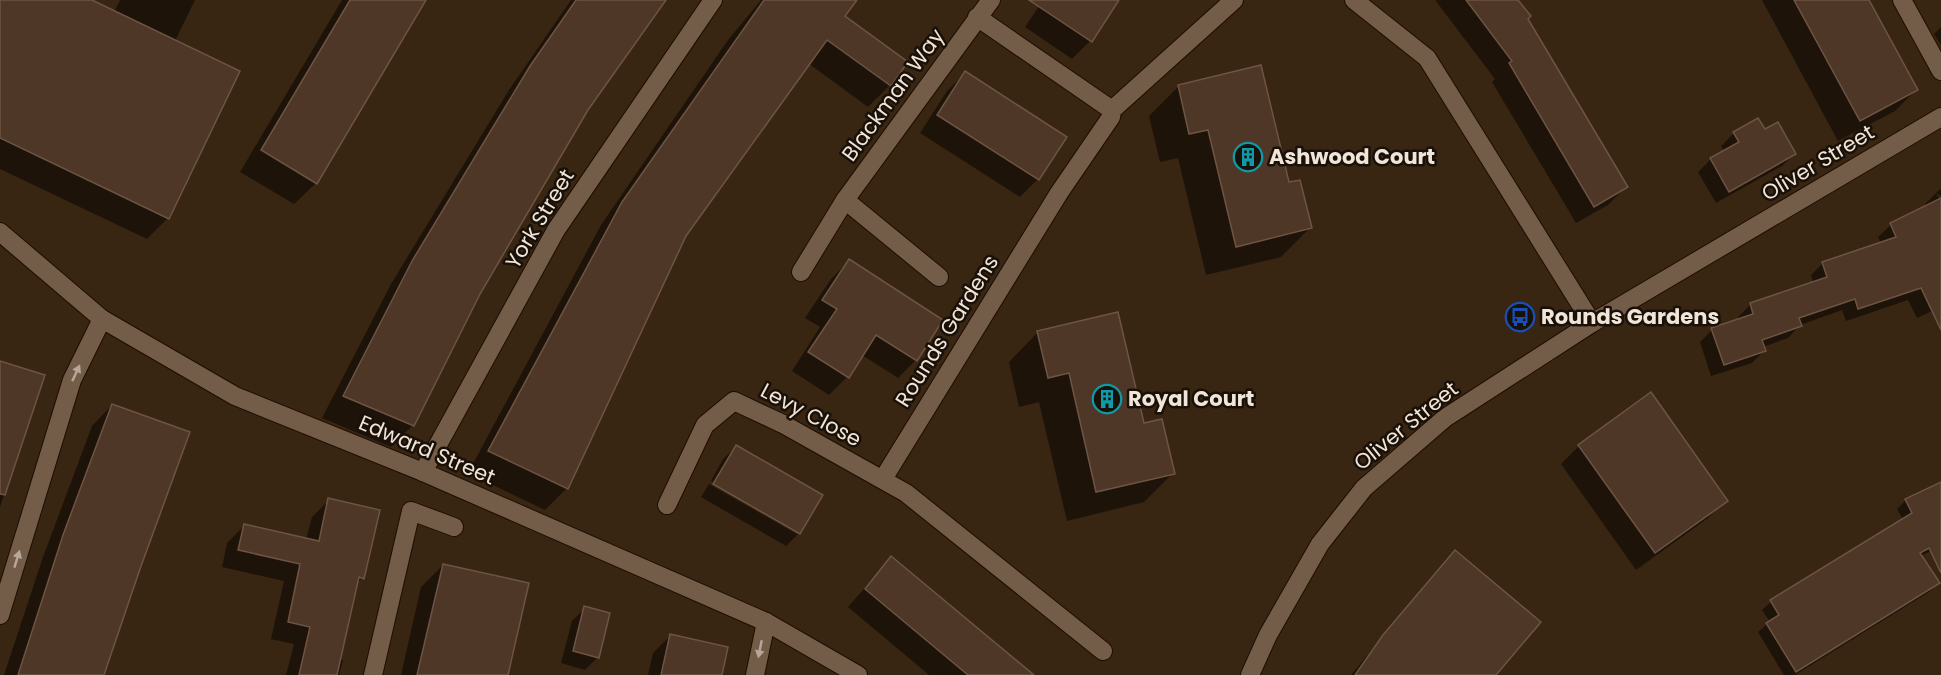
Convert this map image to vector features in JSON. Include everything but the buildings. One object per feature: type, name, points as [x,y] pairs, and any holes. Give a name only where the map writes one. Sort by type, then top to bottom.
[{"type":"street","name":"York Street","points":[[423,472],[556,230],[713,0]]},
{"type":"street","name":"Blackman Way","points":[[801,272],[845,200],[991,0]]},
{"type":"street","name":"Rounds Gardens","points":[[883,479],[1046,213],[1111,117],[1112,110],[1234,0]]},
{"type":"street","points":[[1354,0],[1427,58],[1592,323]]},
{"type":"street","points":[[1902,0],[1941,70]]},
{"type":"street","points":[[977,17],[1112,110]]},
{"type":"street","name":"Oliver Street","points":[[1250,675],[1269,635],[1320,544],[1364,488],[1445,418],[1592,323],[1941,117]]},
{"type":"street","points":[[845,200],[939,277]]},
{"type":"street","name":"Edward Street","points":[[0,232],[102,319],[235,396],[423,472],[766,622],[858,675]]},
{"type":"street","points":[[0,615],[72,380],[102,319]]},
{"type":"street","name":"Levy Close","points":[[666,505],[705,426],[734,400],[883,479]]},
{"type":"street","points":[[883,479],[906,493],[1103,651]]},
{"type":"street","points":[[373,675],[411,511],[454,527]]},
{"type":"street","points":[[755,675],[766,622]]},
{"type":"place","name":"Ashwood Court","points":[[1248,157]]},
{"type":"place","name":"Rounds Gardens","points":[[1520,317]]},
{"type":"place","name":"Royal Court","points":[[1107,399]]}]
